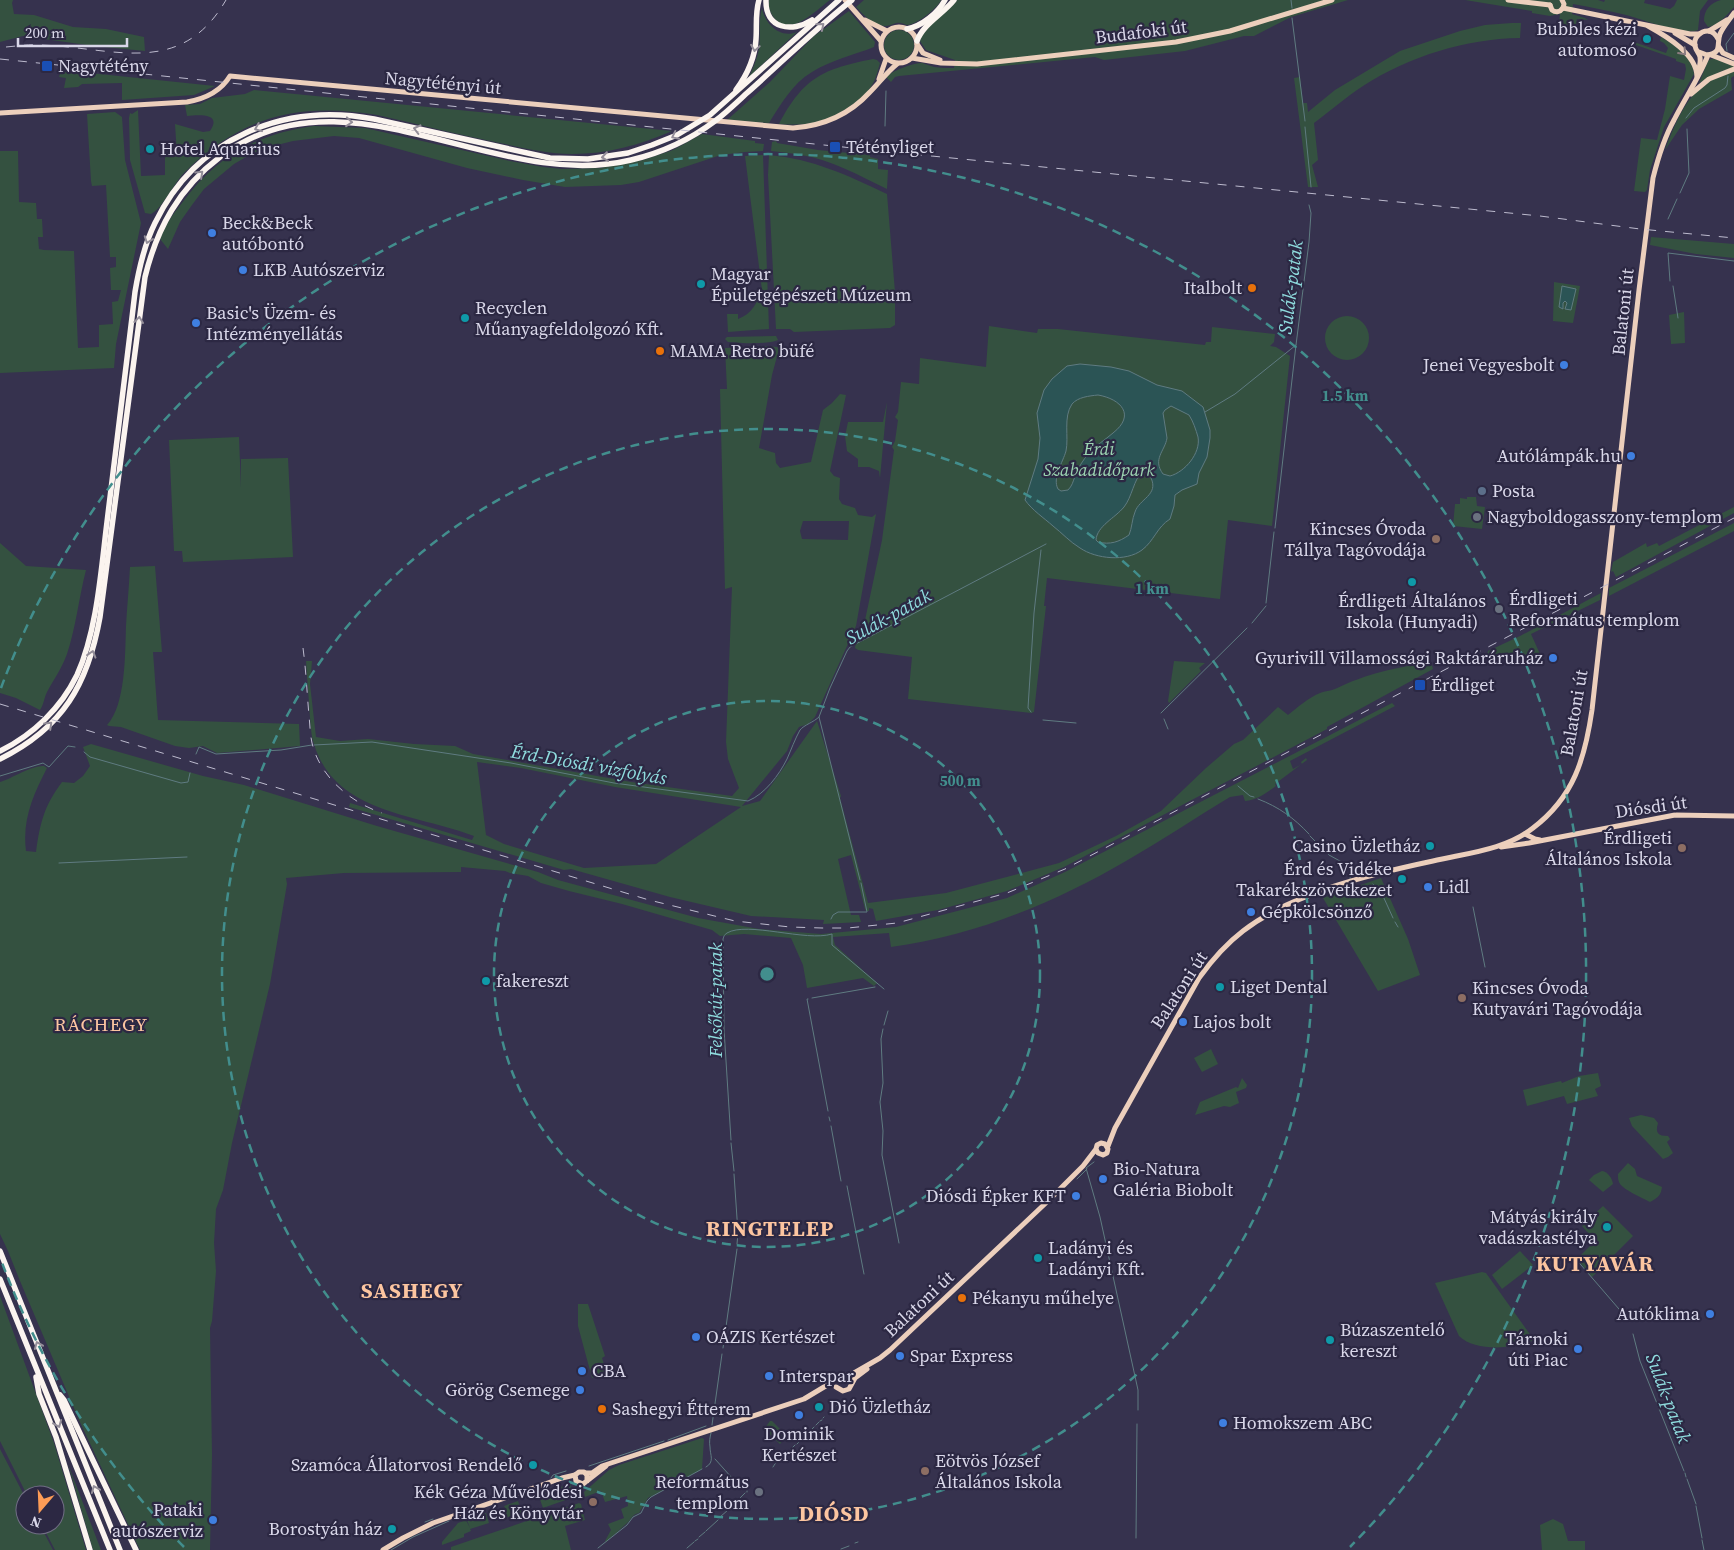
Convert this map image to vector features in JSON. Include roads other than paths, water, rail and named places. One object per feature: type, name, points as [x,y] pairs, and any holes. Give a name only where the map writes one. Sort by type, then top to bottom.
[{"type":"highway","points":[[726,102],[744,78],[753,58],[756,40],[756,11],[759,0]]},
{"type":"highway","points":[[766,0],[767,10],[772,19],[778,24],[788,27],[803,25],[831,7]]},
{"type":"highway","points":[[0,759],[43,721],[65,695],[82,664],[93,617],[136,292],[142,260],[150,235],[161,211],[179,184],[193,169],[217,149],[255,129],[291,118],[325,114],[374,119],[550,158],[594,158],[628,153],[684,131],[710,115],[839,0]]},
{"type":"highway","points":[[0,751],[19,744],[49,726],[72,698],[88,666],[97,635],[147,268],[152,250],[165,220],[182,194],[199,174],[231,149],[260,134],[293,125],[325,121],[372,125],[455,145],[551,164],[582,166],[611,164],[631,160],[682,141],[709,125],[852,0]]},
{"type":"highway","points":[[907,29],[919,25],[938,10],[945,0]]},
{"type":"highway","points":[[917,42],[919,34],[924,28],[954,0]]},
{"type":"highway","points":[[0,1251],[120,1550]]},
{"type":"highway","points":[[0,1279],[110,1550]]},
{"type":"highway","points":[[33,1363],[39,1394],[56,1437],[90,1550]]},
{"type":"highway","points":[[56,1391],[64,1400],[136,1550]]},
{"type":"main road","points":[[845,0],[881,41]]},
{"type":"main road","name":"Budafoki út","points":[[912,58],[963,65],[1199,38],[1230,31],[1332,0]]},
{"type":"main road","points":[[1508,0],[1551,3],[1552,10],[1556,12],[1563,8],[1699,34],[1709,31],[1730,19]]},
{"type":"main road","points":[[1562,0],[1563,8]]},
{"type":"main road","points":[[1710,55],[1716,52],[1718,39],[1734,13]]},
{"type":"main road","points":[[860,18],[887,31]]},
{"type":"main road","points":[[1643,24],[1668,38],[1685,52],[1696,69],[1697,79]]},
{"type":"main road","points":[[897,27],[907,29],[913,34],[917,42],[917,50],[912,58],[907,62],[897,64],[886,59],[882,52],[881,41],[887,31],[897,27]]},
{"type":"main road","points":[[1667,29],[1682,36],[1695,46],[1699,52],[1700,63],[1697,79]]},
{"type":"main road","points":[[1709,31],[1715,34],[1718,39]]},
{"type":"main road","points":[[1695,46],[1699,34]]},
{"type":"main road","name":"Budafoki út","points":[[917,42],[923,53],[949,63]]},
{"type":"main road","points":[[1718,47],[1726,55],[1734,58]]},
{"type":"main road","points":[[1699,52],[1734,64]]},
{"type":"main road","name":"Balatoni út","points":[[852,1383],[856,1376],[876,1363],[991,1256],[1083,1166],[1098,1145],[1105,1144],[1199,978],[1216,956],[1245,930],[1279,909],[1319,892],[1395,869],[1491,848],[1525,834],[1551,812],[1566,794],[1578,772],[1586,745],[1592,710],[1653,178],[1660,152],[1673,121],[1710,55]]},
{"type":"main road","name":"Nagytétényi út","points":[[877,84],[886,59]]},
{"type":"main road","name":"Nagytétényi út","points":[[0,113],[187,102],[204,98],[213,93],[230,76],[793,128],[813,126],[839,116],[863,100],[897,64]]},
{"type":"main road","points":[[1686,97],[1709,79],[1734,70]]},
{"type":"main road","name":"Diósdi út","points":[[1491,848],[1529,843],[1675,815],[1734,816]]},
{"type":"main road","points":[[1531,836],[1532,829]]},
{"type":"main road","points":[[1529,843],[1524,839],[1525,834],[1542,840]]},
{"type":"main road","points":[[1096,1150],[1101,1155],[1107,1153],[1105,1144]]},
{"type":"main road","name":"Balatoni út","points":[[1083,1166],[1101,1155]]},
{"type":"main road","name":"Balatoni út","points":[[848,1375],[880,1358]]},
{"type":"main road","points":[[383,1550],[437,1521],[575,1475],[580,1471],[592,1473],[610,1463],[804,1399],[830,1387],[846,1391],[850,1388],[851,1379],[848,1375],[841,1375],[815,1393]]},
{"type":"main road","points":[[836,1378],[836,1387]]},
{"type":"main road","points":[[556,1481],[576,1481],[581,1484],[610,1463]]},
{"type":"main road","points":[[586,1473],[588,1477],[586,1481]]},
{"type":"main road","points":[[575,1475],[576,1481]]},
{"type":"waterway","name":"Sulák-patak","points":[[1291,0],[1292,8]]},
{"type":"waterway","name":"Sulák-patak","points":[[1292,18],[1305,121]]},
{"type":"waterway","points":[[1727,51],[1726,44],[1734,33]]},
{"type":"waterway","points":[[1686,118],[1694,108],[1725,88],[1728,76]]},
{"type":"waterway","points":[[885,126],[886,91]]},
{"type":"waterway","name":"Sulák-patak","points":[[1305,127],[1311,187]]},
{"type":"waterway","points":[[1680,193],[1689,173],[1687,129]]},
{"type":"waterway","points":[[1668,219],[1677,199]]},
{"type":"waterway","name":"Sulák-patak","points":[[1205,412],[1235,394],[1296,345],[1309,242],[1311,213],[1309,205]]},
{"type":"waterway","points":[[1670,281],[1668,253],[1734,261]]},
{"type":"waterway","points":[[1673,286],[1678,318]]},
{"type":"waterway","points":[[1275,528],[1296,345]]},
{"type":"waterway","points":[[1266,603],[1274,532]]},
{"type":"waterway","name":"Sulák-patak","points":[[860,880],[819,717],[847,651],[850,647],[1046,544]]},
{"type":"waterway","points":[[1031,712],[1028,708],[1034,613],[1041,550]]},
{"type":"waterway","name":"Sulák-patak","points":[[1252,623],[1266,606]]},
{"type":"waterway","name":"Sulák-patak","points":[[1161,713],[1247,628]]},
{"type":"waterway","name":"Érd-Diósdi vízfolyás","points":[[314,745],[372,742],[511,763],[614,783],[748,801],[766,789],[776,777],[787,759],[800,730],[819,717]]},
{"type":"waterway","name":"Sulák-patak","points":[[1164,719],[1168,729]]},
{"type":"waterway","points":[[1043,720],[1076,723]]},
{"type":"waterway","name":"Érd-Diósdi vízfolyás","points":[[196,754],[199,747],[216,754],[281,750],[312,745]]},
{"type":"waterway","name":"Érd-Diósdi vízfolyás","points":[[0,776],[43,763],[49,767],[68,746],[75,747]]},
{"type":"waterway","name":"Érd-Diósdi vízfolyás","points":[[84,752],[90,757],[181,783],[188,782],[190,773]]},
{"type":"waterway","name":"Sulák-patak","points":[[1238,786],[1254,797]]},
{"type":"waterway","name":"Sulák-patak","points":[[1258,799],[1286,814],[1309,834]]},
{"type":"waterway","name":"Sulák-patak","points":[[1310,836],[1329,855],[1349,866]]},
{"type":"waterway","points":[[59,863],[187,857]]},
{"type":"waterway","name":"Sulák-patak","points":[[1350,879],[1351,871]]},
{"type":"waterway","name":"Felsőkút-patak","points":[[831,919],[838,912],[867,912],[861,883]]},
{"type":"waterway","points":[[1373,884],[1383,896],[1393,918]]},
{"type":"waterway","points":[[1473,907],[1485,967]]},
{"type":"waterway","name":"Sulák-patak","points":[[1395,922],[1398,927]]},
{"type":"waterway","name":"Felsőkút-patak","points":[[731,1140],[724,1029],[723,939],[725,934],[736,930],[748,929],[807,936],[832,934],[832,945],[884,989]]},
{"type":"waterway","points":[[812,998],[875,987]]},
{"type":"waterway","points":[[808,999],[828,1111]]},
{"type":"waterway","points":[[884,1025],[888,1011]]},
{"type":"waterway","points":[[883,1029],[881,1039],[883,1083],[880,1102],[883,1131],[882,1155],[899,1243]]},
{"type":"waterway","points":[[829,1117],[830,1121]]},
{"type":"waterway","points":[[831,1126],[841,1181]]},
{"type":"waterway","points":[[731,1143],[734,1171]]},
{"type":"waterway","points":[[1094,1162],[1086,1168],[1100,1217],[1138,1390],[1138,1410]]},
{"type":"waterway","points":[[1077,1179],[1087,1169]]},
{"type":"waterway","name":"Felsőkút-patak","points":[[734,1174],[737,1244]]},
{"type":"waterway","points":[[847,1186],[864,1274]]},
{"type":"waterway","name":"Felsőkút-patak","points":[[723,1348],[737,1249]]},
{"type":"waterway","points":[[1580,1262],[1587,1256]]},
{"type":"waterway","points":[[1575,1258],[1625,1316]]},
{"type":"waterway","name":"Sulák-patak","points":[[1633,1334],[1640,1361],[1684,1471]]},
{"type":"waterway","name":"Felsőkút-patak","points":[[712,1425],[722,1354]]},
{"type":"waterway","points":[[816,1425],[819,1422]]},
{"type":"waterway","points":[[1136,1538],[1137,1424]]},
{"type":"waterway","points":[[668,1440],[706,1426]]},
{"type":"waterway","points":[[808,1433],[814,1427]]},
{"type":"waterway","name":"Felsőkút-patak","points":[[706,1467],[711,1461],[711,1433]]},
{"type":"waterway","points":[[589,1466],[664,1441]]},
{"type":"waterway","points":[[797,1444],[800,1441]]},
{"type":"waterway","points":[[790,1450],[795,1445]]},
{"type":"waterway","points":[[785,1455],[788,1452]]},
{"type":"waterway","points":[[715,1459],[741,1488]]},
{"type":"waterway","points":[[776,1463],[780,1459]]},
{"type":"waterway","name":"Felsőkút-patak","points":[[598,1548],[627,1525],[633,1517],[641,1513],[651,1497],[702,1469]]},
{"type":"waterway","points":[[551,1478],[553,1475],[566,1471]]},
{"type":"waterway","name":"Sulák-patak","points":[[1685,1473],[1686,1477]]},
{"type":"waterway","name":"Sulák-patak","points":[[1687,1479],[1696,1504]]},
{"type":"waterway","points":[[740,1498],[745,1493]]},
{"type":"waterway","points":[[729,1508],[735,1503]]},
{"type":"waterway","name":"Sulák-patak","points":[[1696,1506],[1702,1538]]},
{"type":"waterway","points":[[720,1517],[728,1510]]},
{"type":"waterway","points":[[425,1522],[433,1519]]},
{"type":"waterway","points":[[706,1531],[718,1520]]},
{"type":"waterway","points":[[391,1550],[413,1537],[449,1521]]},
{"type":"waterway","points":[[699,1537],[705,1532]]},
{"type":"waterway","name":"Sulák-patak","points":[[1702,1540],[1704,1550]]},
{"type":"waterway","points":[[687,1548],[694,1542]]},
{"type":"waterway","points":[[841,1549],[849,1546]]},
{"type":"railway","points":[[6,47],[36,45],[143,53],[166,49],[188,41],[208,25],[226,0]]},
{"type":"railway","points":[[0,59],[891,152],[1540,216],[1640,229],[1734,238]]},
{"type":"railway","points":[[0,704],[649,900],[735,921],[790,927],[822,928],[848,928],[897,923],[1007,893],[1065,869],[1734,518]]},
{"type":"railway","points":[[303,648],[311,736],[316,755],[322,767],[338,787],[359,802],[382,813]]},
{"type":"place","name":"Bubbles kézi automosó","points":[[1647,39]]},
{"type":"place","name":"Nagytétény","points":[[47,66]]},
{"type":"place","name":"Tétényliget","points":[[835,147]]},
{"type":"place","name":"Hotel Aquarius","points":[[150,149]]},
{"type":"place","name":"Beck&Beck autóbontó","points":[[212,233]]},
{"type":"place","name":"LKB Autószerviz","points":[[243,270]]},
{"type":"place","name":"Magyar Épületgépészeti Múzeum","points":[[701,284]]},
{"type":"place","name":"Italbolt","points":[[1252,288]]},
{"type":"place","name":"Recyclen Műanyagfeldolgozó Kft.","points":[[465,318]]},
{"type":"place","name":"Basic's Üzem- és Intézményellátás","points":[[196,323]]},
{"type":"place","name":"MAMA Retro büfé","points":[[660,351]]},
{"type":"place","name":"Jenei Vegyesbolt","points":[[1564,365]]},
{"type":"place","name":"Autólámpák.hu","points":[[1631,456]]},
{"type":"place","name":"Posta","points":[[1482,491]]},
{"type":"place","name":"Nagyboldogasszony-templom","points":[[1477,517]]},
{"type":"place","name":"Kincses Óvoda Tállya Tagóvodája","points":[[1436,539]]},
{"type":"place","name":"Érdligeti Általános Iskola (Hunyadi)","points":[[1412,582]]},
{"type":"place","name":"Érdligeti Református templom","points":[[1499,609]]},
{"type":"place","name":"Gyurivill Villamossági Raktáráruház","points":[[1553,658]]},
{"type":"place","name":"Érdliget","points":[[1420,685]]},
{"type":"place","name":"Casino Üzletház","points":[[1430,846]]},
{"type":"place","name":"Érdligeti Általános Iskola","points":[[1682,848]]},
{"type":"place","name":"Érd és Vidéke Takarékszövetkezet","points":[[1402,879]]},
{"type":"place","name":"Lidl","points":[[1428,887]]},
{"type":"place","name":"Gépkölcsönző","points":[[1251,912]]},
{"type":"place","name":"fakereszt","points":[[486,981]]},
{"type":"place","name":"Liget Dental","points":[[1220,987]]},
{"type":"place","name":"Kincses Óvoda Kutyavári Tagóvodája","points":[[1462,998]]},
{"type":"place","name":"Lajos bolt","points":[[1183,1022]]},
{"type":"place","name":"Bio-Natura Galéria Biobolt","points":[[1103,1179]]},
{"type":"place","name":"Diósdi Épker KFT","points":[[1076,1196]]},
{"type":"place","name":"Mátyás király vadászkastélya","points":[[1607,1227]]},
{"type":"place","name":"Ladányi és Ladányi Kft.","points":[[1038,1258]]},
{"type":"place","name":"Pékanyu műhelye","points":[[962,1298]]},
{"type":"place","name":"Autóklima","points":[[1710,1314]]},
{"type":"place","name":"OÁZIS Kertészet","points":[[696,1337]]},
{"type":"place","name":"Búzaszentelő kereszt","points":[[1330,1340]]},
{"type":"place","name":"Tárnoki úti Piac","points":[[1578,1349]]},
{"type":"place","name":"Spar Express","points":[[900,1356]]},
{"type":"place","name":"CBA","points":[[582,1371]]},
{"type":"place","name":"Interspar","points":[[769,1376]]},
{"type":"place","name":"Görög Csemege","points":[[580,1390]]},
{"type":"place","name":"Dió Üzletház","points":[[819,1407]]},
{"type":"place","name":"Sashegyi Étterem","points":[[602,1409]]},
{"type":"place","name":"Dominik Kertészet","points":[[799,1415]]},
{"type":"place","name":"Homokszem ABC","points":[[1223,1423]]},
{"type":"place","name":"Szamóca Állatorvosi Rendelő","points":[[533,1465]]},
{"type":"place","name":"Eötvös József Általános Iskola","points":[[925,1471]]},
{"type":"place","name":"Református templom","points":[[759,1492]]},
{"type":"place","name":"Kék Géza Művelődési Ház és Könyvtár","points":[[593,1502]]},
{"type":"place","name":"Pataki autószerviz","points":[[213,1520]]},
{"type":"place","name":"Borostyán ház","points":[[392,1529]]},
{"type":"district","name":"RÁCHEGY","points":[[101,1024]]},
{"type":"district","name":"RINGTELEP","points":[[770,1228]]},
{"type":"district","name":"KUTYAVÁR","points":[[1595,1263]]},
{"type":"district","name":"SASHEGY","points":[[412,1290]]},
{"type":"district","name":"DIÓSD","points":[[834,1513]]},
{"type":"park label","name":"Érdi Szabadidőpark","points":[[1099,459]]}]
